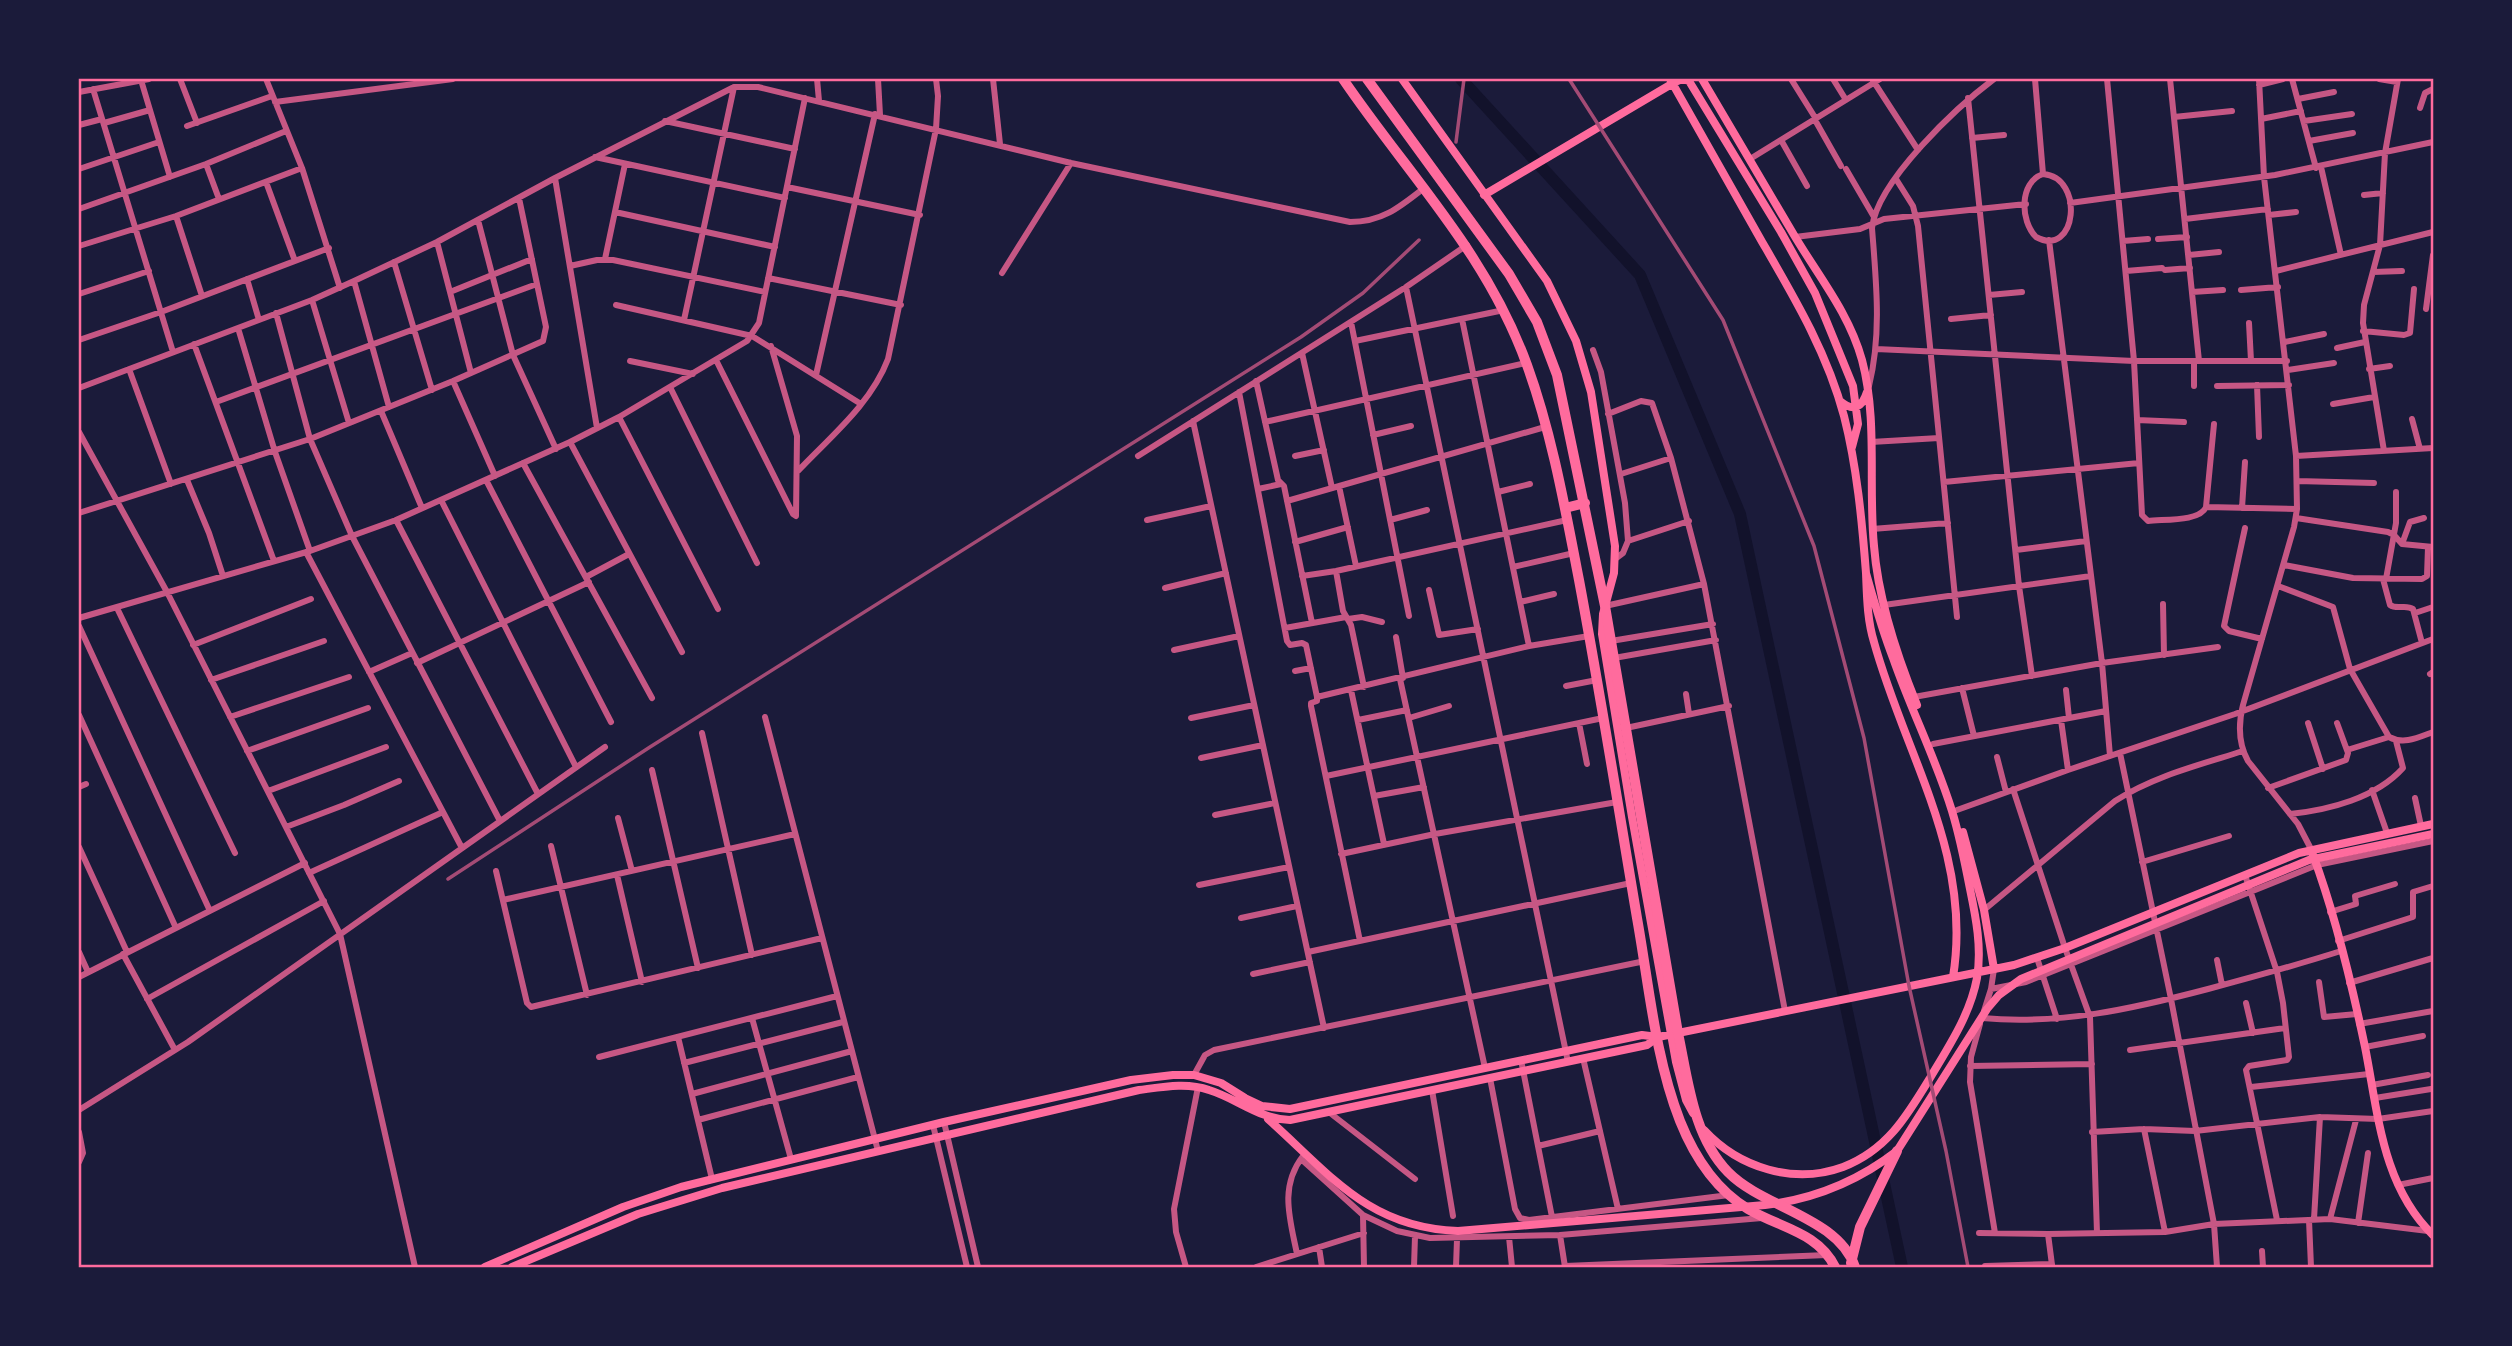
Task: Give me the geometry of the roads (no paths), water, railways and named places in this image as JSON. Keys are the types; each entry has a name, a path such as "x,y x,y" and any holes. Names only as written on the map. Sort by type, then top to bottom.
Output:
{"highway":[{"path":"1344,79 1467,245 1504,310 1526,363 1545,427 1574,553 1658,1037 1674,1103 1690,1143 1713,1179 1728,1195 1764,1218 1817,1243 1829,1255 1835,1267"},
{"path":"1367,79 1509,274 1537,322 1557,375 1586,503 1605,606 1678,1033 1692,1101 1704,1139 1727,1171 1739,1182 1827,1231 1842,1245 1853,1267"},
{"path":"1565,508 1586,503"},
{"path":"1690,1143 1704,1139"},
{"path":"1853,1267 1860,1227 1897,1151"}],"main road":[{"path":"1402,79 1546,281 1576,341 1591,392 1615,559 1602,635 1676,1062 1686,1100 1705,1131 1732,1155 1774,1171 1816,1173 1835,1170 1871,1153 1900,1126 1955,1035 1974,990 1979,954 1974,910 1953,813 1892,658 1866,573"},
{"path":"1670,79 1807,319 1840,401 1852,447 1873,640 1929,792 1950,864 1957,924 1953,977"},
{"path":"1484,195 1675,82 1682,79 1689,81 1815,293 1853,386 1858,424 1852,447"},
{"path":"1702,79 1850,324 1869,387 1872,529 1875,563 1884,605 1914,697 1957,810 1984,910 1994,969"},
{"path":"1840,401 1850,408 1857,407 1864,402 1869,387"},
{"path":"485,1267 623,1207 712,1179 944,1122 1131,1080 1194,1075 1221,1083 1253,1103 1280,1109 1299,1108 1642,1034 1658,1037 1994,969 2065,948 2311,849 2433,824"},
{"path":"1266,1117 1304,1156 1349,1192 1389,1218 1434,1230 1458,1231 1788,1202 1833,1190 1876,1168 1897,1151 1987,1009 1999,995 2021,979 2309,860 2433,834"},
{"path":"2311,849 2350,983 2386,1156 2412,1209 2431,1233"},
{"path":"512,1267 638,1214 722,1188 1139,1090 1184,1085 1198,1087 1266,1117 1290,1120 1647,1045 1658,1037"},
{"path":"1279,1120 1280,1109"}],"street":[{"path":"79,92 149,79"},
{"path":"180,79 197,123"},
{"path":"265,79 302,168 340,288"},
{"path":"187,126 273,99 391,83 453,79"},
{"path":"817,79 818,101"},
{"path":"816,375 855,201 878,115 878,79"},
{"path":"798,471 861,404 884,369 892,349 936,130 939,96 936,79"},
{"path":"993,79 1000,144"},
{"path":"1791,79 1873,220 1878,324 1877,349 1869,387"},
{"path":"1833,79 1846,100"},
{"path":"1795,237 1860,229 1873,220 1896,179 1918,150 1968,98 1994,79"},
{"path":"2035,79 2043,174"},
{"path":"2107,79 2134,361 2142,516 2145,520 2196,517 2204,513 2214,424"},
{"path":"2170,79 2192,292 2197,361 2194,386"},
{"path":"2283,79 2259,82 2264,177 2296,456 2297,509 2239,726 2243,751 2290,814 2311,849"},
{"path":"2292,79 2341,255"},
{"path":"2379,79 2398,81 2385,153 2380,245 2364,305 2363,331 2384,451"},
{"path":"141,80 170,177"},
{"path":"1750,159 1876,80 1918,150"},
{"path":"79,388 340,288 437,242 664,121 734,87 758,87 1071,163 1350,222 1365,222 1388,215 1424,188"},
{"path":"684,320 734,87"},
{"path":"93,89 173,352"},
{"path":"2420,108 2426,93 2433,89"},
{"path":"2298,99 2334,92"},
{"path":"79,618 308,551 396,520 620,417 752,336 759,323 805,98"},
{"path":"1968,98 2015,550 2032,676"},
{"path":"79,125 150,110"},
{"path":"2174,117 2232,111"},
{"path":"2261,119 2301,111"},
{"path":"2304,121 2352,114"},
{"path":"664,121 794,149"},
{"path":"79,209 206,164 286,131"},
{"path":"2309,141 2353,133"},
{"path":"1972,138 2004,135"},
{"path":"1781,140 1807,186"},
{"path":"79,169 159,142"},
{"path":"2070,203 2264,177 2433,142"},
{"path":"595,158 785,198"},
{"path":"1002,273 1071,163"},
{"path":"206,164 219,199"},
{"path":"605,259 625,164"},
{"path":"79,246 176,216 302,168"},
{"path":"2043,174 2059,178 2065,184 2070,203 2071,219 2067,231 2057,239 2040,240 2030,230 2025,194 2029,183 2043,174"},
{"path":"555,178 597,428"},
{"path":"1896,179 1917,215 1957,617"},
{"path":"266,182 295,261"},
{"path":"787,187 920,215"},
{"path":"2364,195 2383,193"},
{"path":"79,513 275,452 432,390 543,341 547,334 519,198"},
{"path":"1873,220 2026,204"},
{"path":"615,212 775,247"},
{"path":"2185,219 2296,212"},
{"path":"176,216 202,296"},
{"path":"478,220 513,355 555,449"},
{"path":"2276,271 2433,232"},
{"path":"2158,239 2187,236"},
{"path":"2123,242 2148,239"},
{"path":"2049,240 2102,663 2110,756"},
{"path":"437,242 471,373"},
{"path":"1138,456 1406,287 1467,245"},
{"path":"79,340 161,312 328,248"},
{"path":"2189,255 2219,252"},
{"path":"2426,309 2433,255"},
{"path":"450,292 531,259"},
{"path":"570,266 605,259 765,292"},
{"path":"394,262 432,390"},
{"path":"2126,271 2190,268"},
{"path":"79,294 149,271"},
{"path":"2373,272 2402,271"},
{"path":"768,278 901,305"},
{"path":"247,279 259,320"},
{"path":"354,281 389,407"},
{"path":"216,402 537,284"},
{"path":"1406,287 1568,1062"},
{"path":"2241,290 2277,287"},
{"path":"2363,331 2404,335 2410,333 2414,289"},
{"path":"2192,292 2223,290"},
{"path":"1989,295 2022,292"},
{"path":"312,300 349,423"},
{"path":"616,305 752,336 861,404"},
{"path":"1355,341 1504,310"},
{"path":"276,313 310,439 352,536 500,821"},
{"path":"1951,319 1991,315"},
{"path":"1462,319 1529,646"},
{"path":"1351,322 1409,616"},
{"path":"2249,323 2251,361"},
{"path":"238,328 308,551 462,848"},
{"path":"2285,342 2324,334"},
{"path":"2337,348 2365,342"},
{"path":"194,344 274,561"},
{"path":"716,360 793,514 798,514 797,444 793,418 771,346"},
{"path":"1877,349 2134,361 2287,361"},
{"path":"1593,350 1601,372 1621,474 1628,541 1623,553 1615,559"},
{"path":"1302,353 1324,450 1348,527 1356,566"},
{"path":"630,361 693,374"},
{"path":"1265,422 1526,363"},
{"path":"2288,370 2334,363"},
{"path":"2370,369 2390,366"},
{"path":"129,369 171,484"},
{"path":"453,381 495,476"},
{"path":"1256,381 1278,481 1287,501 1312,623"},
{"path":"2257,385 2259,437"},
{"path":"2217,386 2289,385"},
{"path":"670,387 757,563"},
{"path":"1239,392 1288,643 1307,645 1317,697 1317,701 1310,704 1360,940"},
{"path":"2333,404 2374,397"},
{"path":"1608,414 1641,401 1652,403 1671,458 1713,624 1785,1012"},
{"path":"381,411 422,508"},
{"path":"620,417 718,609"},
{"path":"2412,419 2420,449"},
{"path":"2137,420 2184,422"},
{"path":"1193,421 1324,1028"},
{"path":"1373,435 1411,426"},
{"path":"1287,501 1545,427"},
{"path":"79,432 167,593 340,934 415,1267"},
{"path":"1871,442 1939,438"},
{"path":"570,442 682,652"},
{"path":"2296,456 2433,448"},
{"path":"1295,456 1324,450"},
{"path":"1621,474 1671,458"},
{"path":"2242,508 2245,462"},
{"path":"523,463 652,698"},
{"path":"1944,482 2139,463"},
{"path":"187,480 223,576"},
{"path":"486,480 611,722"},
{"path":"2298,481 2374,483"},
{"path":"1258,489 1281,484"},
{"path":"1497,492 1530,484"},
{"path":"2396,492 2394,535 2385,579 2390,605 2411,608 2422,643"},
{"path":"441,500 576,767"},
{"path":"1147,520 1211,506"},
{"path":"2206,507 2297,509"},
{"path":"1390,520 1427,510"},
{"path":"2284,565 2335,576 2423,579 2427,576 2431,547 2402,544 2394,535 2296,518"},
{"path":"2402,544 2410,522 2424,518"},
{"path":"396,520 538,794"},
{"path":"1303,576 1567,520"},
{"path":"1628,541 1689,521"},
{"path":"1872,529 1948,523"},
{"path":"1295,542 1348,527"},
{"path":"2245,528 2224,623 2229,631 2262,639"},
{"path":"2015,550 2086,541"},
{"path":"1513,567 1574,553"},
{"path":"417,663 548,601 629,554"},
{"path":"1336,570 1347,618 1352,625 1364,687"},
{"path":"1165,588 1226,573"},
{"path":"1884,605 2091,576"},
{"path":"1605,606 1704,584"},
{"path":"2277,586 2333,607 2350,669 2393,739 2403,768 2372,790 2333,807 2290,814"},
{"path":"1429,590 1439,635 1478,629"},
{"path":"1520,602 1554,594"},
{"path":"193,645 311,599"},
{"path":"2163,604 2164,655"},
{"path":"2415,614 2433,607"},
{"path":"117,608 235,853"},
{"path":"1284,628 1362,617 1382,622"},
{"path":"1611,641 1713,624"},
{"path":"79,626 210,911"},
{"path":"1174,650 1239,636"},
{"path":"1396,636 1408,714 1485,1068"},
{"path":"1317,697 1529,646 1589,636"},
{"path":"1957,810 2242,710 2433,639"},
{"path":"1614,658 1716,640"},
{"path":"211,680 324,641"},
{"path":"1914,697 2102,663 2218,647"},
{"path":"369,671 412,653"},
{"path":"1295,671 1311,668"},
{"path":"230,718 349,677"},
{"path":"1566,686 1597,680"},
{"path":"1962,688 1974,736"},
{"path":"1351,690 1384,844"},
{"path":"2066,690 2068,769"},
{"path":"1686,694 1689,714"},
{"path":"1191,718 1254,705"},
{"path":"1358,720 1449,706"},
{"path":"1626,727 1729,706"},
{"path":"247,751 368,708"},
{"path":"1933,744 2106,711"},
{"path":"79,715 176,928"},
{"path":"765,717 878,1151"},
{"path":"1326,776 1603,718"},
{"path":"1578,723 1587,764"},
{"path":"2308,723 2323,769"},
{"path":"2269,788 2345,761 2347,750 2337,723"},
{"path":"2347,750 2393,739 2404,741 2433,732"},
{"path":"702,733 752,955"},
{"path":"1201,758 1263,745"},
{"path":"268,792 386,747"},
{"path":"79,1110 175,1050 605,747"},
{"path":"1984,910 2128,792 2243,751"},
{"path":"2120,753 2214,1224 2217,1267"},
{"path":"1997,757 2038,865 2090,1017 2097,1233"},
{"path":"652,769 698,968"},
{"path":"286,827 344,806 398,781"},
{"path":"1374,796 1424,787"},
{"path":"2372,790 2387,833"},
{"path":"2415,797 2421,826"},
{"path":"1341,854 1435,834 1617,802"},
{"path":"1215,815 1275,803"},
{"path":"309,873 443,812"},
{"path":"618,818 632,871"},
{"path":"503,900 795,834"},
{"path":"2142,862 2229,835"},
{"path":"1991,989 2014,986 2043,975 2317,865 2433,841"},
{"path":"551,846 587,995"},
{"path":"79,847 125,953 175,1050"},
{"path":"79,977 305,863"},
{"path":"1199,885 1289,867"},
{"path":"496,872 527,1003 534,1008 822,938"},
{"path":"617,875 642,982"},
{"path":"2245,875 2277,972 2288,1059 2247,1066 2277,1220"},
{"path":"1308,952 1631,883"},
{"path":"2330,912 2356,904 2355,896 2395,884"},
{"path":"2338,941 2412,918 2413,892 2433,886"},
{"path":"147,999 324,901"},
{"path":"1241,918 1297,905"},
{"path":"1982,1018 2020,1021 2090,1017 2277,972 2341,951"},
{"path":"79,952 88,972"},
{"path":"2037,958 2057,1019"},
{"path":"2350,983 2433,958"},
{"path":"2217,960 2222,985"},
{"path":"1194,1075 1209,1052 1645,961"},
{"path":"1253,974 1310,962"},
{"path":"1994,969 1970,1066 1970,1082 1995,1233"},
{"path":"2319,982 2324,1017 2358,1019 2433,1011"},
{"path":"599,1057 837,996"},
{"path":"2246,1003 2253,1033"},
{"path":"752,1018 790,1159"},
{"path":"684,1063 843,1022"},
{"path":"2130,1050 2285,1028"},
{"path":"2365,1047 2423,1036"},
{"path":"678,1037 712,1179"},
{"path":"692,1094 852,1051"},
{"path":"1583,1058 1618,1209"},
{"path":"1521,1060 1552,1217"},
{"path":"1970,1066 2091,1064"},
{"path":"2251,1087 2369,1074"},
{"path":"2372,1085 2428,1075"},
{"path":"698,1120 858,1077"},
{"path":"1490,1078 1517,1214 1524,1220 1728,1195"},
{"path":"1186,1267 1176,1232 1174,1209 1198,1087"},
{"path":"2375,1098 2431,1089"},
{"path":"1432,1090 1453,1216"},
{"path":"2092,1132 2144,1129 2195,1131 2320,1117 2378,1119 2433,1111"},
{"path":"1330,1113 1415,1179"},
{"path":"2311,1267 2320,1117"},
{"path":"2330,1219 2356,1120"},
{"path":"944,1122 978,1267"},
{"path":"933,1125 967,1267"},
{"path":"2144,1129 2165,1232"},
{"path":"1538,1146 1600,1131"},
{"path":"79,1132 83,1153 79,1162"},
{"path":"2358,1223 2368,1153"},
{"path":"1297,1254 1287,1192 1295,1167 1304,1156 1363,1215 1415,1236 1457,1239 1560,1235 1764,1218"},
{"path":"2398,1185 2433,1178"},
{"path":"1363,1215 1364,1267"},
{"path":"1979,1233 2165,1232 2214,1224 2330,1219 2431,1233"},
{"path":"1256,1267 1364,1233"},
{"path":"1986,1266 2052,1265 2048,1234"},
{"path":"1560,1235 1565,1267 1829,1255"},
{"path":"1414,1267 1415,1236"},
{"path":"1509,1237 1512,1267"},
{"path":"1456,1267 1457,1239"},
{"path":"1319,1247 1322,1267"},
{"path":"2262,1251 2263,1267"}],"waterway":[{"path":"1461,79 1640,275 1740,514 1902,1267"}],"railway":[{"path":"1456,142 1464,79"},
{"path":"1569,79 1723,320 1814,546 1864,738 1909,986 1946,1151 1968,1267"},
{"path":"448,879 650,747 1301,337 1363,293 1419,240"}]}
